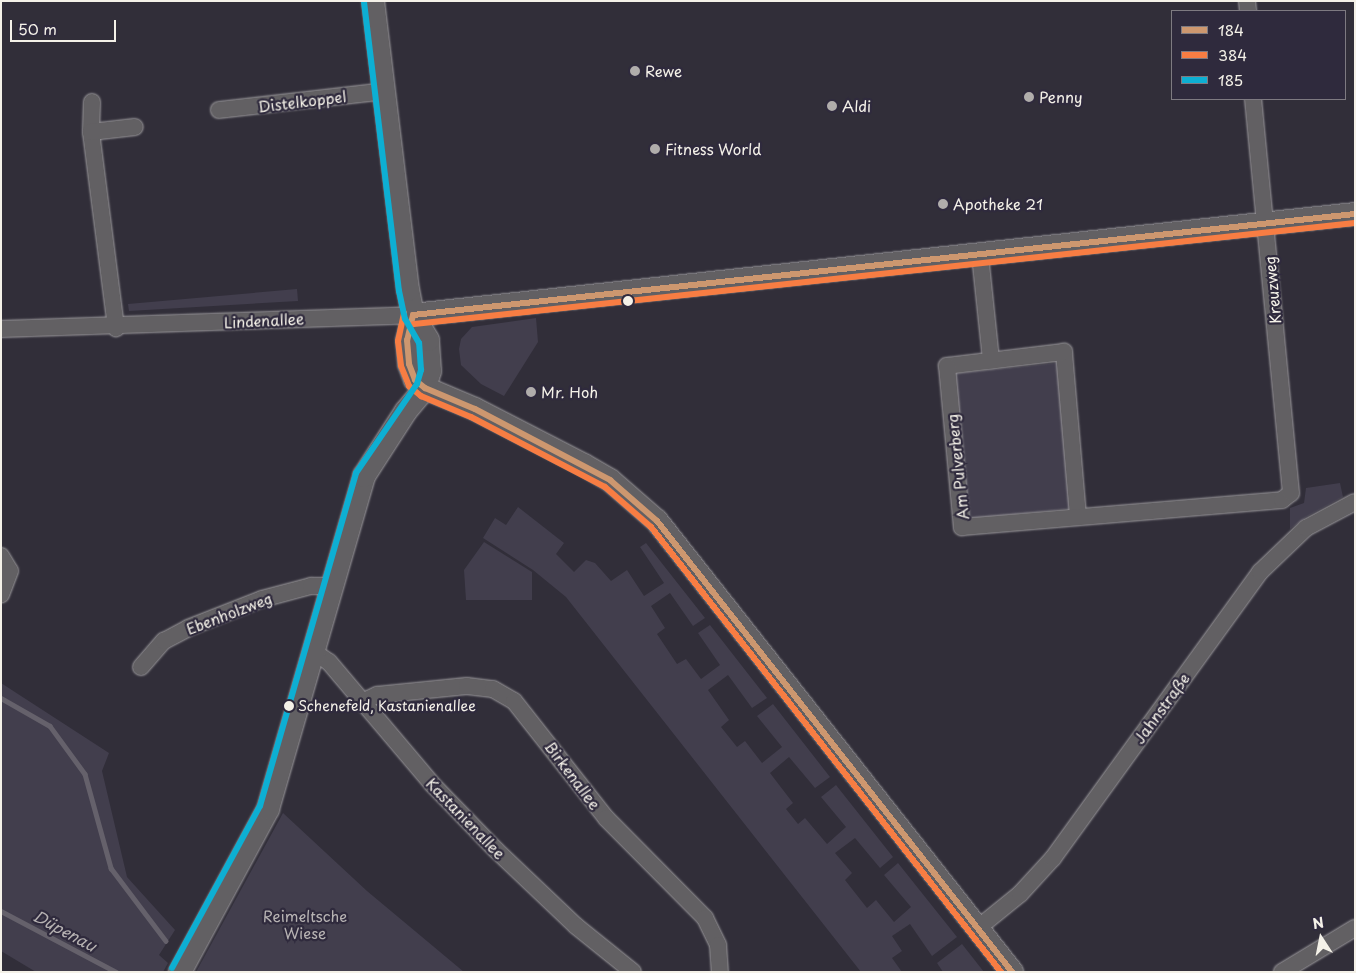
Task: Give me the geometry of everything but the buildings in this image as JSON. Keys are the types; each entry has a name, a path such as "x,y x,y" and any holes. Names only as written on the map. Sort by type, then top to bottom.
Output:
{"street":[{"path":"373,1 413,315 407,340 409,364 406,410"},
{"name":"Distelkoppel","path":"220,110 385,91"},
{"name":"Kreuzweg","path":"1254,100 1264,223 1290,482"},
{"path":"92,102 91,132 116,328"},
{"path":"91,132 135,127"},
{"path":"413,315 1355,214"},
{"path":"980,255 991,360"},
{"path":"180,972 268,809 329,586 364,476 406,410 425,388 430,371 428,340 413,315"},
{"name":"Lindenallee","path":"1,329 116,328 413,315"},
{"name":"Am Pulverberg","path":"1078,516 1064,352 947,366 962,527 1282,500 1290,493 1290,482"},
{"path":"409,364 416,380 425,388 475,409 584,465 610,480 651,515 1012,972"},
{"name":"Jahnstraße","path":"978,928 1020,894 1053,858 1260,572 1306,528 1355,502"},
{"path":"1,556 10,571 1,594"},
{"name":"Ebenholzweg","path":"141,667 164,641 188,628 262,599 311,586 329,586"},
{"name":"Kastanienallee","path":"313,650 329,662 432,784 496,850 576,926 633,972"},
{"name":"Birkenallee","path":"362,702 377,695 467,686 492,689 514,701 606,818 705,918 718,945 720,972"},
{"path":"1282,972 1355,928"}],"green space":[{"path":"297,289 298,301 129,311 128,304"},
{"path":"536,318 538,342 504,396 481,384 461,365 459,349 461,339 472,327"},
{"path":"1057,363 1072,508 969,519 954,374"},
{"path":"1340,483 1343,497 1306,517 1290,529 1290,508 1304,503 1306,488"},
{"path":"518,507 564,543 556,554 574,572 586,560 595,563 611,581 627,570 644,596 664,583 640,547 646,543 705,618 693,626 670,593 651,606 665,628 657,634 677,664 686,659 701,679 720,665 698,633 710,625 767,698 752,708 728,675 708,690 729,720 721,727 737,747 745,741 762,763 782,747 757,716 773,704 830,777 815,788 789,757 770,773 793,803 786,809 798,824 805,818 827,844 846,827 821,797 836,785 893,857 880,868 855,838 835,853 852,873 845,880 867,908 876,900 894,922 911,907 884,875 898,863 957,937 932,956 910,924 892,936 902,951 892,958 902,972 861,972 566,597 533,570 483,538 495,518 506,525"},
{"path":"484,542 532,572 532,600 466,600 464,570"},
{"path":"1,683 109,753 102,771 127,877 175,930 159,955 168,963 163,972 36,972 1,951"},
{"name":"Reimeltsche Wiese","path":"283,813 367,891 464,972 196,972"},
{"path":"962,944 984,972 943,972 937,963"}],"waterway":[{"path":"1,698 50,726 85,774 111,868 166,941"},
{"name":"Düpenau","path":"1,911 116,972"}],"transit line":[{"name":"185","path":"172,968 260,806 356,473 417,384 421,370 419,343 405,319 399,291 364,2"},
{"name":"184","path":"413,315 1355,214"},
{"name":"384","path":"414,324 1355,223"},
{"name":"384","path":"404,313 398,341 401,366 409,386 421,396 471,417 605,487 651,527 1001,972"},
{"name":"184","path":"413,315 407,340 409,364 415,380 425,388 475,409 610,480 657,521 1012,972"}],"place":[{"name":"Rewe","path":"635,71"},
{"name":"Penny","path":"1029,97"},
{"name":"Aldi","path":"832,106"},
{"name":"Fitness World","path":"655,149"},
{"name":"Apotheke 21","path":"943,204"},
{"name":"Mr. Hoh","path":"531,392"},
{"name":"Schenefeld, Kastanienallee","path":"289,706"}]}
